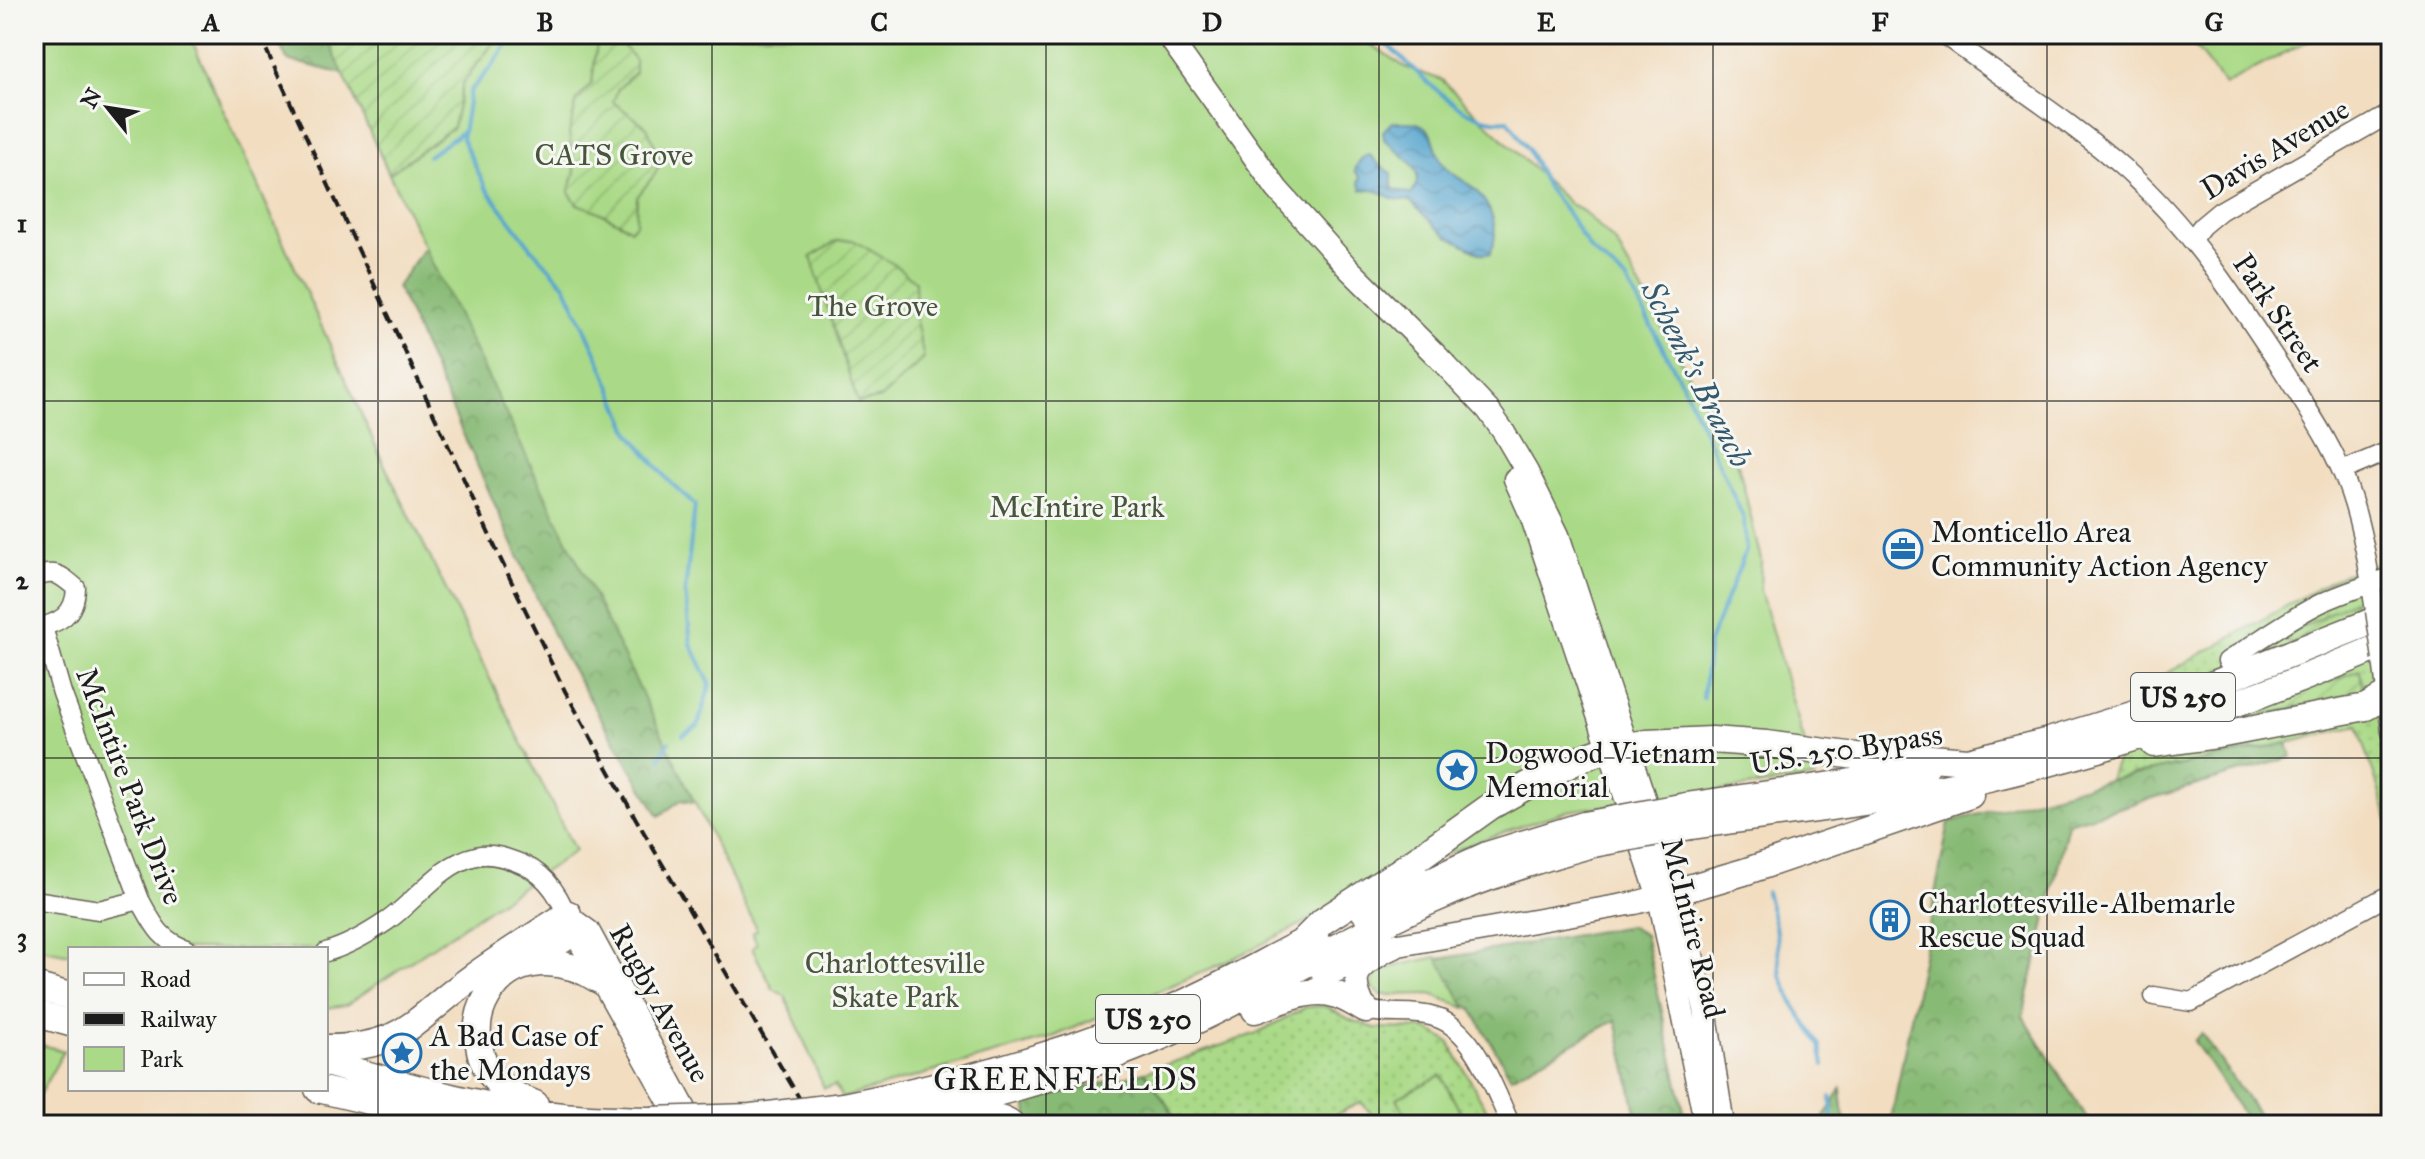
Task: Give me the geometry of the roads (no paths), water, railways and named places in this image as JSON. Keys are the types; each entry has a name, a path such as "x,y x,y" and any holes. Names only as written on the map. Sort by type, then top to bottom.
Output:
{"highway":[{"name":"US 250","path":"1968,761 2049,741 2148,710 2383,612"},
{"name":"US 250","path":"328,1064 485,1105 569,1116 651,1120 783,1115 885,1118 997,1092 1104,1060 1225,1007 1395,896 1487,855 1688,816 1907,794 1984,779 2153,733 2386,650"},
{"path":"2148,710 2227,661"},
{"path":"2079,755 2366,707 2389,694"},
{"path":"1309,951 1323,921 1491,806 1585,757 1619,747 1712,740 1856,756 1968,761"},
{"name":"U.S. 250 Bypass","path":"1688,816 1968,761"},
{"path":"1667,894 1744,872 1956,801 2039,765"},
{"name":"US 250","path":"848,1119 949,1083 1102,1038 1589,834"},
{"path":"569,1116 506,1090 485,1066 477,1033 478,1019 500,979 570,924"},
{"path":"328,1048 366,1045 397,1036 418,1023 480,972 570,924"},
{"path":"1104,1060 1174,1050 1352,961 1393,946"},
{"path":"513,970 528,964 560,963 599,980"},
{"path":"34,986 68,995"},
{"path":"1255,1010 1299,995 1321,992 1335,993 1366,1010"},
{"path":"34,1013 68,1022"},
{"path":"325,1091 471,1125"},
{"path":"350,1098 404,1125"},
{"path":"885,1118 993,1116 1001,1117 1012,1125"}],"main road":[{"path":"1167,34 1277,189 1348,268 1463,383 1503,431 1527,472 1558,535 1619,747 1705,1009 1723,1125"},
{"path":"1366,1010 1356,991 1357,976 1362,967 1393,946 1635,903 1667,894"},
{"name":"McIntire Road","path":"1667,894 1666,922 1706,1125"}],"street":[{"name":"Park Street","path":"1943,34 2105,153 2145,189 2213,266 2310,413 2342,471 2360,524 2371,583 2383,612 2391,732"},
{"name":"Davis Avenue","path":"2192,239 2220,211 2391,113"},
{"path":"2342,471 2391,450"},
{"name":"McIntire Park Drive","path":"34,578 61,575 76,588 76,600 71,611 61,620 38,628 140,900 157,930 172,944 180,947"},
{"path":"2227,661 2319,604 2391,577"},
{"path":"328,951 356,940 387,921 444,871 477,856 502,857 534,870 546,879 570,924"},
{"path":"2154,996 2191,1002 2391,894"},
{"path":"34,900 99,910 140,900"},
{"name":"Rugby Avenue","path":"570,924 680,1125"},
{"name":"Rugby Avenue","path":"570,924 590,930 697,1125"},
{"path":"1366,1010 1432,1016 1455,1026 1474,1049 1511,1125"}],"water":[{"path":"1392,122 1415,123 1427,129 1445,167 1485,201 1495,227 1490,254 1480,253 1449,237 1410,201 1394,199 1373,189 1362,190 1361,178 1355,171 1360,160 1370,155 1392,173 1392,188 1411,195 1416,185 1417,176 1411,162 1384,139 1383,131"}],"waterway":[{"path":"514,34 470,91 462,139 486,188 532,249 565,285 630,433 667,479 695,505 685,592 691,644 710,684 698,726 683,735"},
{"name":"Schenk's Branch","path":"1374,34 1453,103 1489,119 1508,120 1548,189 1590,249 1627,281 1684,387 1744,519 1746,551 1709,642 1703,698"},
{"path":"428,156 462,132"},
{"path":"660,759 669,742"},
{"name":"Schenk's Branch","path":"1766,892 1775,925 1781,976 1794,1005 1820,1045 1824,1065"},
{"name":"Schenk's Branch","path":"1831,1097 1832,1125"}],"railway":[{"path":"259,34 500,558 565,691 815,1125"}],"place":[{"name":"Monticello Area Community Action Agency","path":"1903,549"},
{"name":"Dogwood Vietnam Memorial","path":"1457,770"},
{"name":"Charlottesville-Albemarle Rescue Squad","path":"1890,920"},
{"name":"A Bad Case of the Mondays","path":"402,1053"}],"district":[{"name":"GREENFIELDS","path":"1066,1079"}],"park label":[{"name":"CATS Grove","path":"614,155"},
{"name":"The Grove","path":"873,306"},
{"name":"McIntire Park","path":"1077,507"},
{"name":"Charlottesville Skate Park","path":"895,980"}]}
